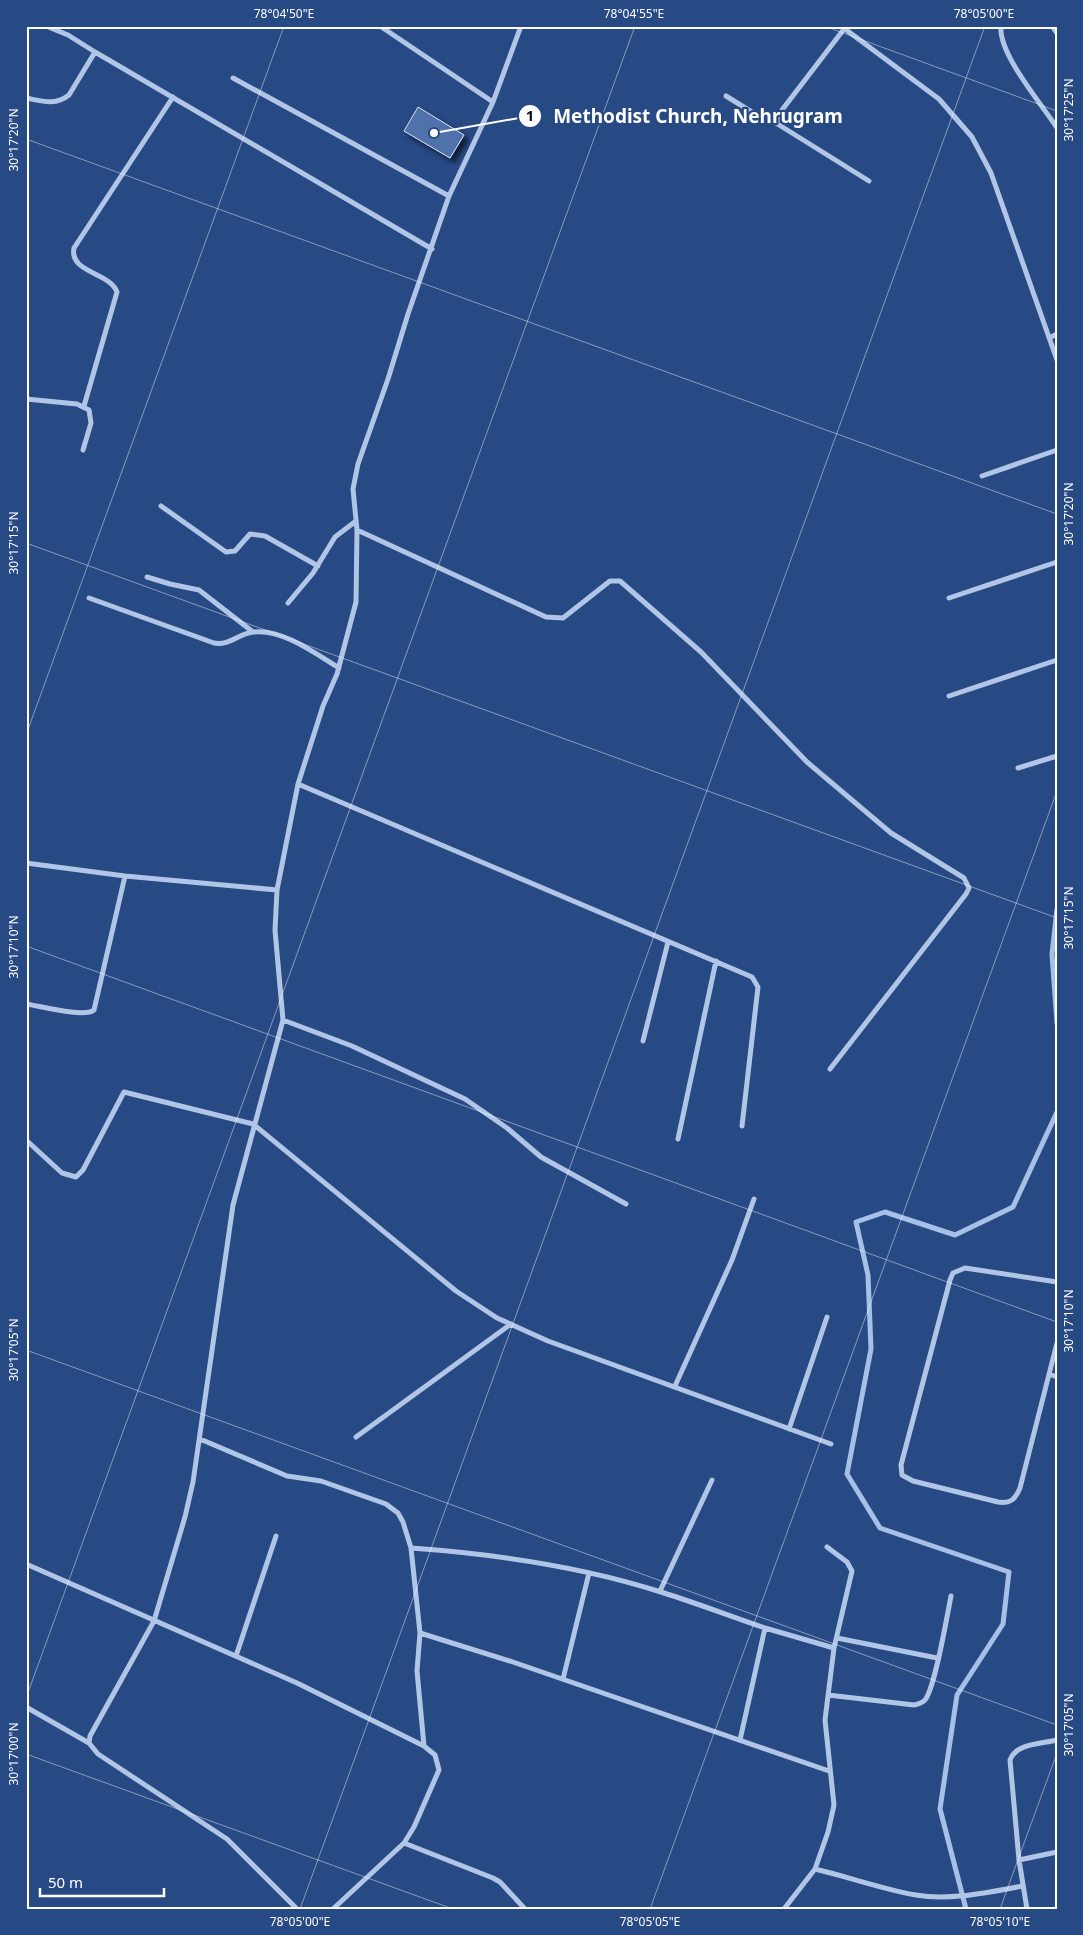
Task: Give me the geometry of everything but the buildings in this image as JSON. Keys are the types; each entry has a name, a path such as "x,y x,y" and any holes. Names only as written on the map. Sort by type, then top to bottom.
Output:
{"street":[{"path":"46,26 68,34 95,52 432,248"},
{"path":"380,26 493,102"},
{"path":"89,1743 90,1736 154,1621 185,1517 200,1439 233,1205 253,1124 283,1020 276,940 277,890 298,784 323,706 339,668 356,602 357,530 353,489 358,464 449,196 493,102 521,26"},
{"path":"1001,26 1003,42 1009,55 1057,128"},
{"path":"1052,26 1057,33"},
{"path":"776,123 782,110 843,27 939,99 972,136 991,173 1057,360"},
{"path":"26,98 53,103 69,95 95,52"},
{"path":"232,78 449,196"},
{"path":"726,96 765,120 776,123 868,181"},
{"path":"84,406 116,292 111,284 79,265 74,256 74,248 173,97"},
{"path":"1049,338 1057,334"},
{"path":"26,399 84,406 89,410 91,423 83,450"},
{"path":"982,476 1057,450"},
{"path":"162,506 226,552 235,551 250,534 256,533 265,536 318,566"},
{"path":"288,603 318,566 335,537 356,521"},
{"path":"357,530 546,617 564,618 610,581 620,581 701,652 807,762 891,833 964,878 969,888 966,894 830,1069"},
{"path":"950,598 1057,562"},
{"path":"148,576 170,584 199,590 253,632 292,640 339,668"},
{"path":"89,598 214,643 228,643 253,632"},
{"path":"949,696 1057,660"},
{"path":"1018,768 1057,756"},
{"path":"298,784 668,942 748,974 758,986 742,1126"},
{"path":"26,864 125,876 277,890"},
{"path":"26,1004 80,1013 94,1010 125,876"},
{"path":"643,1041 668,942"},
{"path":"678,1139 716,961"},
{"path":"283,1020 352,1046 465,1098 507,1128 541,1157 626,1204"},
{"path":"26,1140 62,1173 76,1177 84,1170 124,1092 253,1124 456,1291 511,1324 548,1341 831,1444"},
{"path":"675,1386 729,1267 754,1199"},
{"path":"1057,1282 965,1268 953,1273 901,1465 902,1475 913,1481 998,1502 1006,1503 1012,1501 1020,1488 1057,1343"},
{"path":"789,1429 827,1317"},
{"path":"356,1437 511,1324"},
{"path":"1049,1374 1057,1377"},
{"path":"200,1439 287,1476 321,1481 386,1504 398,1513 403,1522 410,1548 420,1633 417,1671 424,1746"},
{"path":"660,1591 712,1480"},
{"path":"236,1656 276,1536"},
{"path":"784,1909 815,1869 834,1805 825,1720 834,1648 852,1572 846,1562 827,1547"},
{"path":"410,1548 507,1556 589,1573 660,1591 765,1628 834,1648"},
{"path":"26,1564 297,1683 424,1746 435,1755 439,1770 421,1814 404,1843 333,1909"},
{"path":"563,1679 589,1573"},
{"path":"828,1695 914,1705 921,1704 929,1692 951,1596"},
{"path":"740,1740 765,1628"},
{"path":"420,1633 563,1679 829,1771"},
{"path":"837,1638 937,1658"},
{"path":"26,1707 89,1743 98,1754 228,1839 297,1909"},
{"path":"1027,1909 1019,1860 1010,1760 1012,1754 1018,1749 1057,1740"},
{"path":"404,1843 493,1878 500,1882 525,1909"},
{"path":"1019,1860 1057,1852"},
{"path":"815,1869 916,1895 936,1897 1023,1886"}],"waterway":[{"path":"1057,909 1052,954 1057,1023"},
{"path":"966,1909 940,1809 957,1695 1003,1624 1009,1572 880,1528 847,1474 871,1349 868,1275 856,1222 885,1212 955,1235 1013,1207 1057,1112"}],"place":[{"name":"Methodist Church, Nehrugram","path":"434,133"}]}
